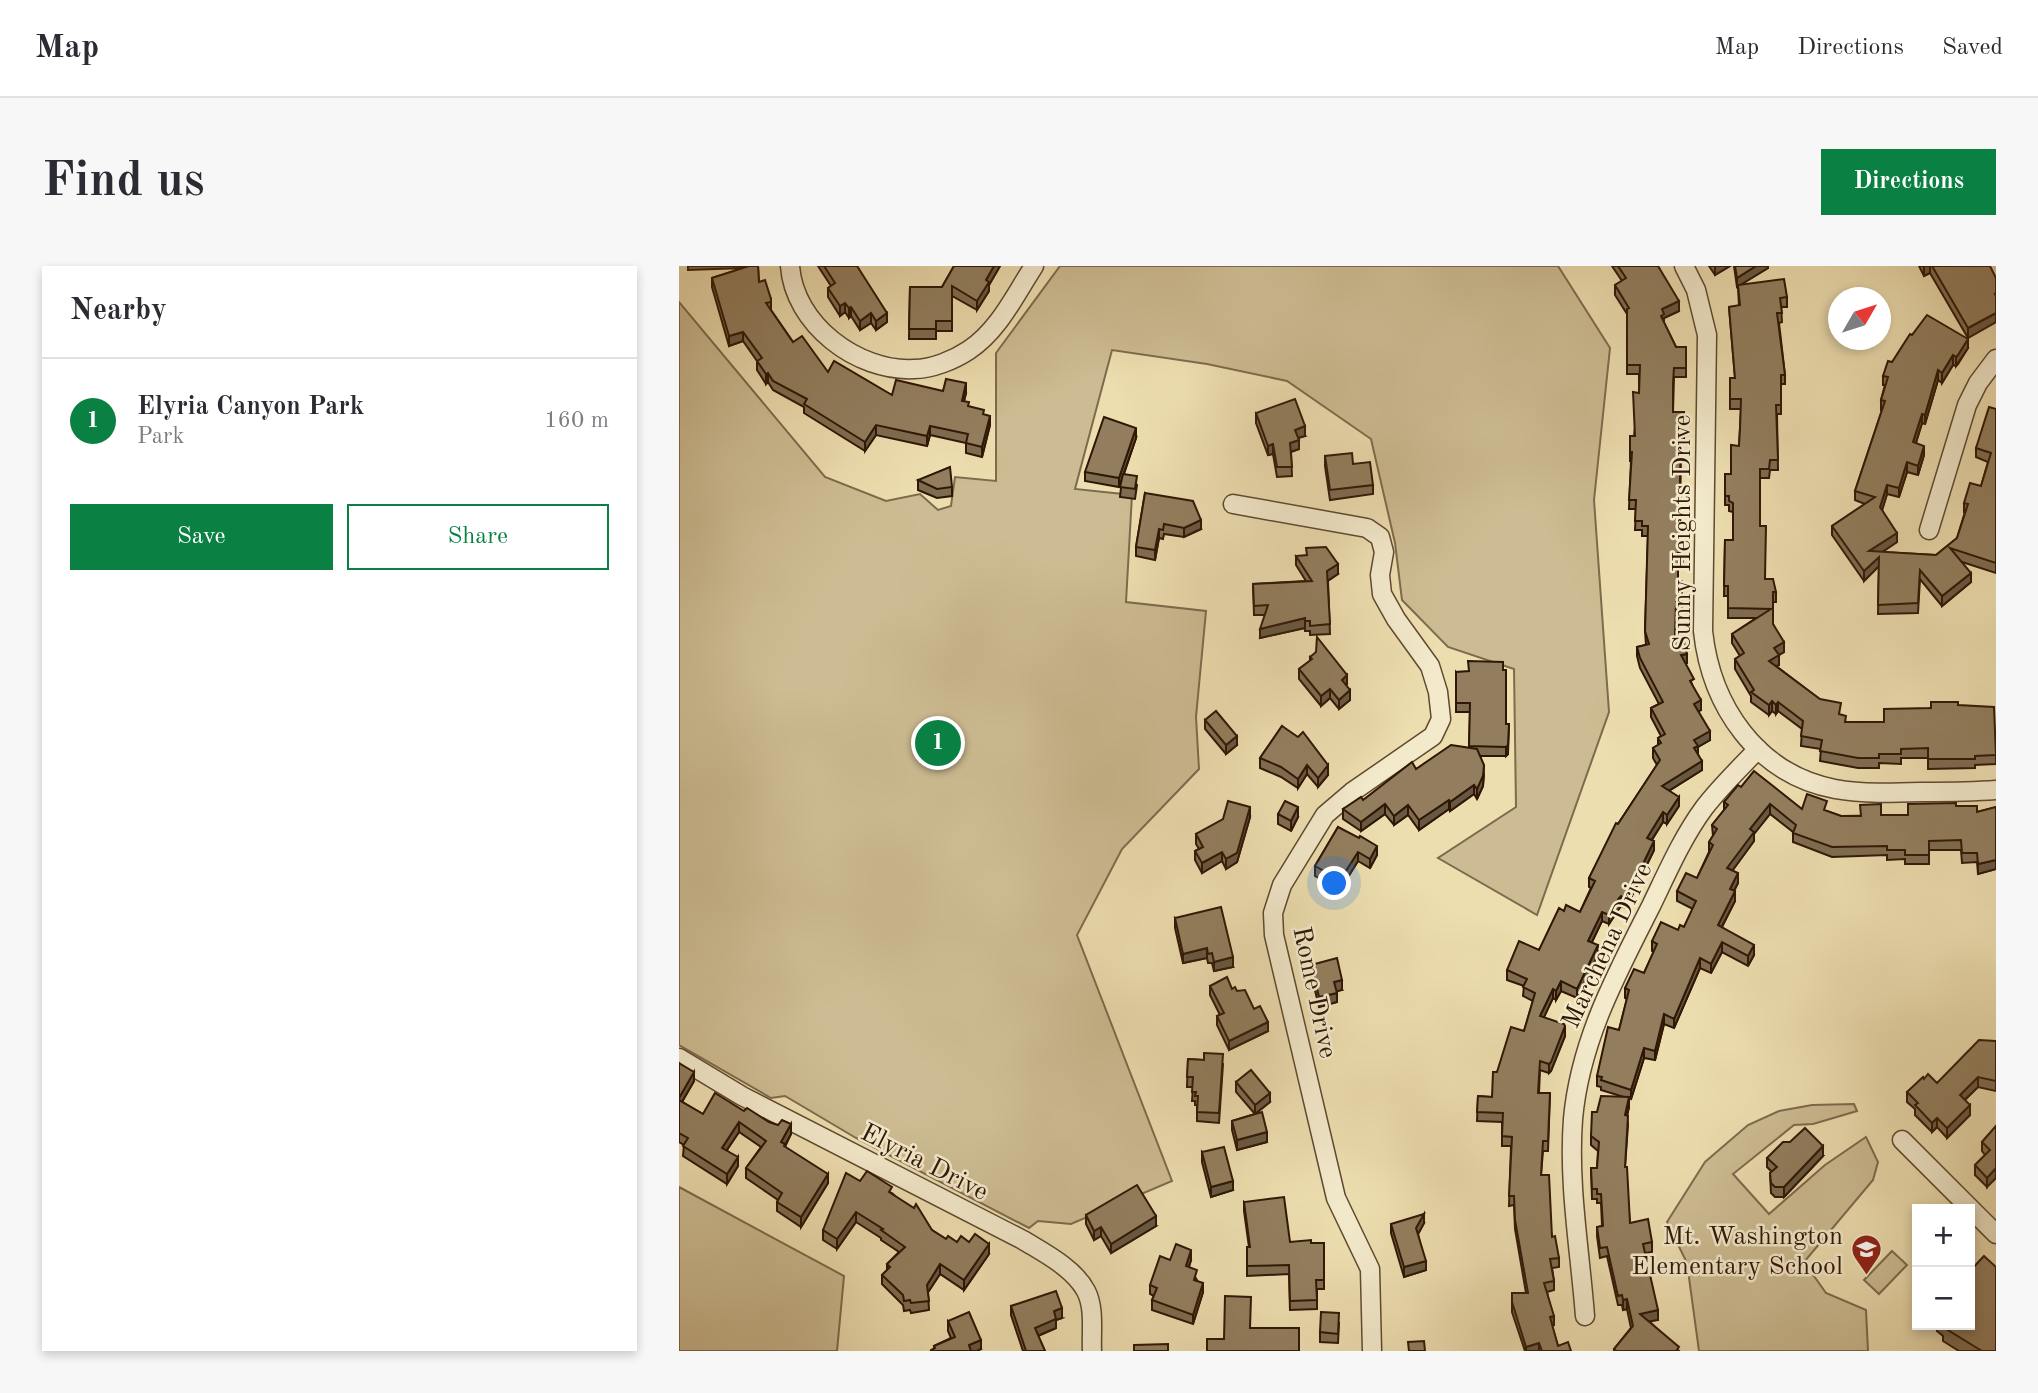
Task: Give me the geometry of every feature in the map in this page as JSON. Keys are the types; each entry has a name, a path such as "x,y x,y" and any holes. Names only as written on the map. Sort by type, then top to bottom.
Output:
{"street":[{"path":"790,266 798,298 813,322 835,343 863,360 888,367 915,369 944,362 969,349 994,327 1034,266"},
{"name":"Sunny Heights Drive","path":"1684,266 1696,290 1707,335 1703,631 1706,657 1723,704 1737,727 1758,749 1780,766 1806,780 1860,793 1996,790"},
{"path":"1929,530 1967,405 1978,383 1996,359"},
{"name":"Rome Drive","path":"1233,504 1367,528 1380,537 1384,552 1380,575 1382,594 1430,666 1438,692 1441,719 1433,736 1352,792 1325,815 1282,885 1273,913 1274,935 1336,1198 1370,1269 1372,1351"},
{"name":"Marchena Drive","path":"1585,1315 1572,1170 1573,1121 1578,1083 1587,1047 1609,990 1686,836 1705,808 1758,749"},
{"name":"Elyria Drive","path":"679,1058 742,1096 1023,1240 1051,1258 1072,1274 1086,1291 1091,1310 1092,1351"},
{"path":"1902,1140 1996,1234"}],"shaded area":[{"path":"1060,266 1558,266 1610,348 1594,500 1609,712 1537,915 1438,858 1516,807 1514,669 1448,647 1402,600 1395,543 1371,439 1287,381 1207,364 1112,350 1075,489 1132,495 1126,602 1206,611 1196,717 1199,769 1122,849 1077,935 1172,1181 1071,1224 1038,1221 1029,1228 856,1138 785,1096 771,1098 679,1045 679,302 825,477 886,501 920,494 938,510 951,506 955,477 996,481 996,353"},
{"path":"1854,1104 1857,1111 1813,1124 1794,1125 1733,1174 1769,1214 1825,1165 1866,1137 1878,1162 1873,1180 1804,1262 1826,1293 1866,1310 1868,1351 1699,1351 1687,1263 1667,1222 1705,1162 1748,1125 1779,1111 1812,1105"},
{"path":"679,1187 844,1276 837,1351 679,1351"},
{"path":"1892,1251 1907,1265 1879,1294 1864,1280"}],"building":[{"path":"749,266 758,266 759,282 765,280 771,299 771,302 766,303 793,342 802,336 828,372 834,361 892,395 896,380 943,391 946,379 966,383 962,401 969,402 968,406 984,410 983,414 990,416 982,447 966,443 968,434 930,426 927,436 876,425 865,442 804,404 807,399 773,381 757,361 762,358 743,332 729,336 712,278"},
{"path":"824,266 857,266 887,313 876,321 871,313 860,321 851,307 845,303 840,306 828,288 835,283"},
{"path":"954,266 994,266 986,280 989,282 977,301 952,286 952,321 936,321 936,329 909,329 910,287 942,287"},
{"path":"1618,266 1658,266 1679,301 1662,309 1664,314 1661,316 1676,347 1686,347 1686,368 1674,368 1673,383 1673,412 1684,412 1684,431 1681,431 1679,531 1684,531 1683,553 1678,553 1678,581 1682,581 1682,603 1676,602 1675,635 1682,634 1687,654 1681,655 1694,679 1690,681 1701,700 1694,704 1710,731 1694,740 1698,746 1694,748 1702,761 1662,786 1679,797 1667,815 1663,812 1647,838 1654,841 1626,899 1621,896 1609,915 1602,912 1588,941 1598,945 1577,989 1561,981 1556,991 1553,989 1540,1016 1565,1026 1551,1062 1549,1064 1540,1061 1538,1093 1550,1093 1548,1141 1543,1141 1541,1175 1549,1175 1552,1237 1555,1236 1559,1258 1550,1259 1554,1281 1544,1283 1554,1316 1550,1317 1558,1346 1568,1342 1571,1351 1542,1351 1539,1343 1526,1347 1512,1302 1512,1293 1528,1293 1515,1220 1514,1196 1509,1196 1512,1137 1502,1136 1503,1113 1477,1112 1478,1096 1492,1097 1493,1072 1497,1072 1511,1027 1524,1031 1535,993 1523,987 1527,979 1507,970 1519,941 1539,950 1559,908 1564,911 1566,905 1580,912 1595,881 1589,878 1616,823 1618,824 1660,760 1653,748 1661,743 1658,738 1665,734 1651,708 1663,702 1637,647 1649,644 1645,631 1648,526 1642,526 1642,521 1635,521 1636,500 1629,500 1632,452 1630,436 1635,436 1633,392 1639,393 1640,365 1627,365 1629,308 1615,285 1626,278"},
{"path":"1735,266 1756,266 1737,278"},
{"path":"1932,266 1990,266 1996,278 1996,313 1968,328"},
{"path":"1784,279 1787,297 1780,298 1782,313 1777,313 1785,375 1781,375 1781,405 1776,405 1778,460 1770,460 1769,469 1760,469 1760,526 1766,526 1765,579 1773,579 1776,592 1773,592 1773,624 1784,642 1774,648 1779,655 1769,661 1820,699 1841,703 1839,714 1846,716 1845,722 1884,722 1884,709 1931,708 1931,702 1958,702 1958,705 1994,707 1996,755 1975,756 1975,759 1928,759 1928,748 1901,749 1901,754 1879,754 1879,758 1858,758 1820,751 1822,740 1801,736 1803,721 1778,702 1776,705 1772,701 1769,705 1751,692 1754,690 1735,659 1744,653 1732,634 1771,609 1728,608 1728,586 1724,586 1725,540 1733,540 1733,503 1729,501 1729,496 1725,496 1725,474 1731,474 1731,445 1739,446 1741,399 1730,399 1730,378 1735,378 1729,307 1740,305 1738,285"},
{"path":"1927,315 1968,339 1958,355 1953,355 1942,373 1938,370 1925,415 1922,414 1913,442 1924,446 1918,466 1907,462 1899,488 1887,485 1880,507 1897,533 1869,551 1936,555 1957,538 1968,504 1964,503 1970,483 1981,486 1991,453 1976,448 1989,407 1996,409 1996,563 1950,548 1971,573 1942,596 1920,570 1918,603 1878,605 1879,557 1864,571 1832,526 1875,497 1855,491 1885,401 1881,400 1888,377 1883,376 1888,361 1892,362 1910,334 1912,335"},
{"path":"1295,399 1305,426 1295,430 1299,440 1290,443 1292,467 1277,467 1273,444 1268,446 1256,413"},
{"path":"1104,417 1136,428 1119,478 1085,472"},
{"path":"1352,453 1353,464 1370,462 1373,485 1330,490 1325,456"},
{"path":"950,467 952,487 937,489 918,480"},
{"path":"1123,474 1137,476 1135,489 1120,487"},
{"path":"1145,493 1193,501 1201,520 1184,528 1164,524 1163,530 1159,529 1155,550 1136,547"},
{"path":"1326,547 1338,564 1327,571 1330,624 1310,626 1310,621 1305,621 1305,618 1260,629 1268,605 1254,606 1253,584 1312,581 1296,556 1307,555 1306,548"},
{"path":"1317,637 1347,675 1342,680 1350,690 1339,700 1330,689 1321,696 1299,669 1312,659 1310,657 1316,652"},
{"path":"1468,661 1503,662 1503,670 1506,670 1506,724 1509,724 1506,747 1469,746 1470,703 1456,703 1456,672 1469,671"},
{"path":"1216,711 1237,736 1226,745 1205,720"},
{"path":"1282,726 1298,737 1303,732 1328,765 1318,778 1307,765 1298,779 1281,767 1260,758"},
{"path":"1451,745 1477,749 1484,765 1483,776 1477,789 1474,785 1419,820 1408,805 1394,816 1385,804 1361,822 1343,809 1361,797 1363,800 1412,762 1416,769"},
{"path":"1754,771 1802,809 1807,794 1827,801 1824,810 1841,816 1861,816 1860,805 1881,804 1881,815 1908,815 1908,804 1956,803 1956,806 1977,806 1977,812 1996,807 1996,860 1978,864 1977,853 1962,853 1961,840 1929,841 1929,855 1905,855 1905,850 1887,850 1887,846 1832,847 1793,833 1796,825 1770,804 1750,829 1754,832 1727,868 1738,873 1730,889 1735,891 1718,925 1754,945 1748,956 1722,942 1711,964 1700,958 1674,1019 1664,1014 1655,1051 1644,1048 1631,1090 1601,1080 1602,1077 1597,1076 1608,1027 1619,1030 1629,990 1625,988 1634,969 1644,973 1657,944 1652,941 1661,922 1678,930 1680,925 1684,927 1696,901 1677,891 1686,873 1697,878 1713,845 1709,842 1717,829 1712,825 1728,805 1724,802"},
{"path":"1228,801 1250,807 1237,853 1226,859 1222,852 1202,863 1195,851 1203,847 1196,834 1223,819"},
{"path":"1285,801 1298,807 1291,821 1278,814"},
{"path":"1338,827 1377,846 1370,859 1358,852 1340,880 1315,866"},
{"path":"1221,907 1233,957 1214,962 1212,953 1208,954 1207,948 1183,954 1175,918"},
{"path":"1337,958 1342,980 1334,982 1337,993 1319,997 1311,965"},
{"path":"1227,977 1232,989 1235,987 1237,991 1245,990 1254,1009 1260,1006 1268,1022 1229,1041 1217,1016 1224,1013 1210,986"},
{"path":"1979,1040 1996,1041 1996,1081 1978,1077 1960,1095 1970,1105 1947,1128 1937,1118 1932,1123 1907,1092 1928,1074 1937,1083"},
{"path":"1204,1053 1223,1054 1219,1113 1197,1112 1198,1096 1195,1096 1196,1092 1192,1092 1193,1077 1187,1077 1188,1059 1204,1060"},
{"path":"679,1063 694,1072 679,1098"},
{"path":"1251,1070 1270,1093 1255,1105 1236,1082"},
{"path":"715,1093 744,1111 747,1108 769,1122 778,1125 782,1120 791,1124 781,1142 828,1174 801,1217 777,1202 782,1193 746,1168 766,1141 739,1122 722,1148 738,1157 727,1174 683,1146 688,1138 679,1133 679,1100 703,1114"},
{"path":"1601,1096 1629,1097 1625,1115 1628,1116 1625,1167 1630,1223 1648,1219 1652,1242 1643,1244 1658,1310 1640,1314 1679,1347 1676,1351 1614,1349 1633,1326 1627,1299 1623,1300 1622,1295 1618,1296 1607,1247 1600,1248 1597,1227 1603,1226 1601,1194 1597,1194 1597,1189 1592,1189 1591,1168 1597,1168 1599,1142 1591,1136 1592,1112 1597,1112"},
{"path":"1262,1112 1267,1132 1237,1140 1232,1121"},
{"path":"1996,1126 1996,1168 1987,1178 1975,1165 1990,1150 1982,1142"},
{"path":"1805,1128 1823,1146 1784,1187 1775,1187 1771,1183 1770,1173 1777,1167 1767,1158 1783,1142 1790,1142"},
{"path":"1224,1147 1233,1181 1211,1187 1202,1152"},
{"path":"867,1171 892,1187 889,1192 914,1208 916,1204 932,1230 946,1239 948,1236 957,1242 961,1236 969,1242 975,1234 989,1244 964,1280 940,1264 927,1285 929,1301 904,1301 903,1295 882,1275 890,1267 887,1264 905,1247 856,1212 837,1239 823,1230 846,1173 860,1181"},
{"path":"1137,1185 1156,1216 1111,1244 1101,1227 1094,1231 1086,1215"},
{"path":"1284,1197 1290,1242 1311,1240 1311,1243 1324,1243 1324,1280 1316,1280 1317,1300 1290,1301 1289,1265 1247,1266 1247,1247 1250,1247 1244,1202"},
{"path":"1424,1214 1416,1228 1426,1261 1404,1267 1391,1224"},
{"path":"1176,1244 1191,1250 1186,1266 1197,1270 1194,1280 1203,1283 1193,1315 1152,1300 1157,1288 1150,1285 1160,1256 1170,1260"},
{"path":"1984,1256 1996,1267 1996,1351 1982,1351 1948,1330 1975,1330 1975,1266"},
{"path":"1056,1291 1062,1308 1054,1311 1056,1319 1035,1328 1045,1351 1026,1351 1011,1306"},
{"path":"1225,1296 1251,1297 1250,1328 1299,1328 1299,1351 1207,1351 1207,1339 1224,1339"},
{"path":"969,1312 981,1340 969,1345 971,1351 931,1351 934,1346 955,1337 948,1321"},
{"path":"1321,1312 1339,1313 1338,1334 1320,1332"},
{"path":"1424,1341 1425,1351 1409,1351 1408,1342"},
{"path":"1168,1344 1168,1351 1134,1351 1134,1345"}],"place":[{"name":"Elyria Canyon Park","path":"938,743"},
{"name":"Mt. Washington Elementary School","path":"1866,1277"}]}
